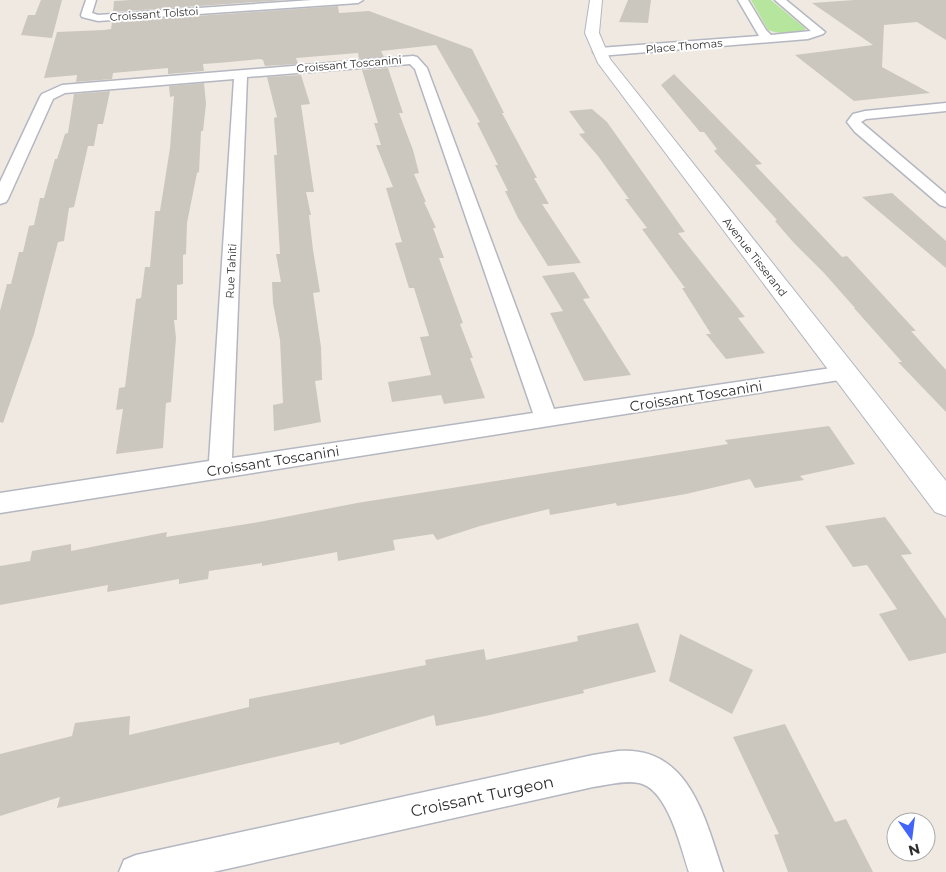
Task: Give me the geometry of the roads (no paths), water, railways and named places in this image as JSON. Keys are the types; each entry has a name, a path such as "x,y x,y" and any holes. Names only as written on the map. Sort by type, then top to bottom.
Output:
{"street":[{"name":"Croissant Tolstoi","path":"91,0 86,15 98,18 358,0"},
{"name":"Avenue Tisserand","path":"596,0 592,33 599,52 613,73 946,503"},
{"path":"743,0 761,32 768,39"},
{"name":"Place Thomas","path":"599,52 808,36 819,32 780,0"},
{"name":"Croissant Toscanini","path":"0,200 45,101 52,92 79,86 414,60 419,65 546,418"},
{"name":"Rue Tahiti","path":"220,469 241,73"},
{"path":"946,107 865,115 858,117 854,122 946,202"},
{"name":"Croissant Toscanini","path":"0,503 845,373"},
{"name":"Croissant Turgeon","path":"136,872 198,865 593,771 623,767 642,768 661,776 673,790 686,816 706,872"}]}
